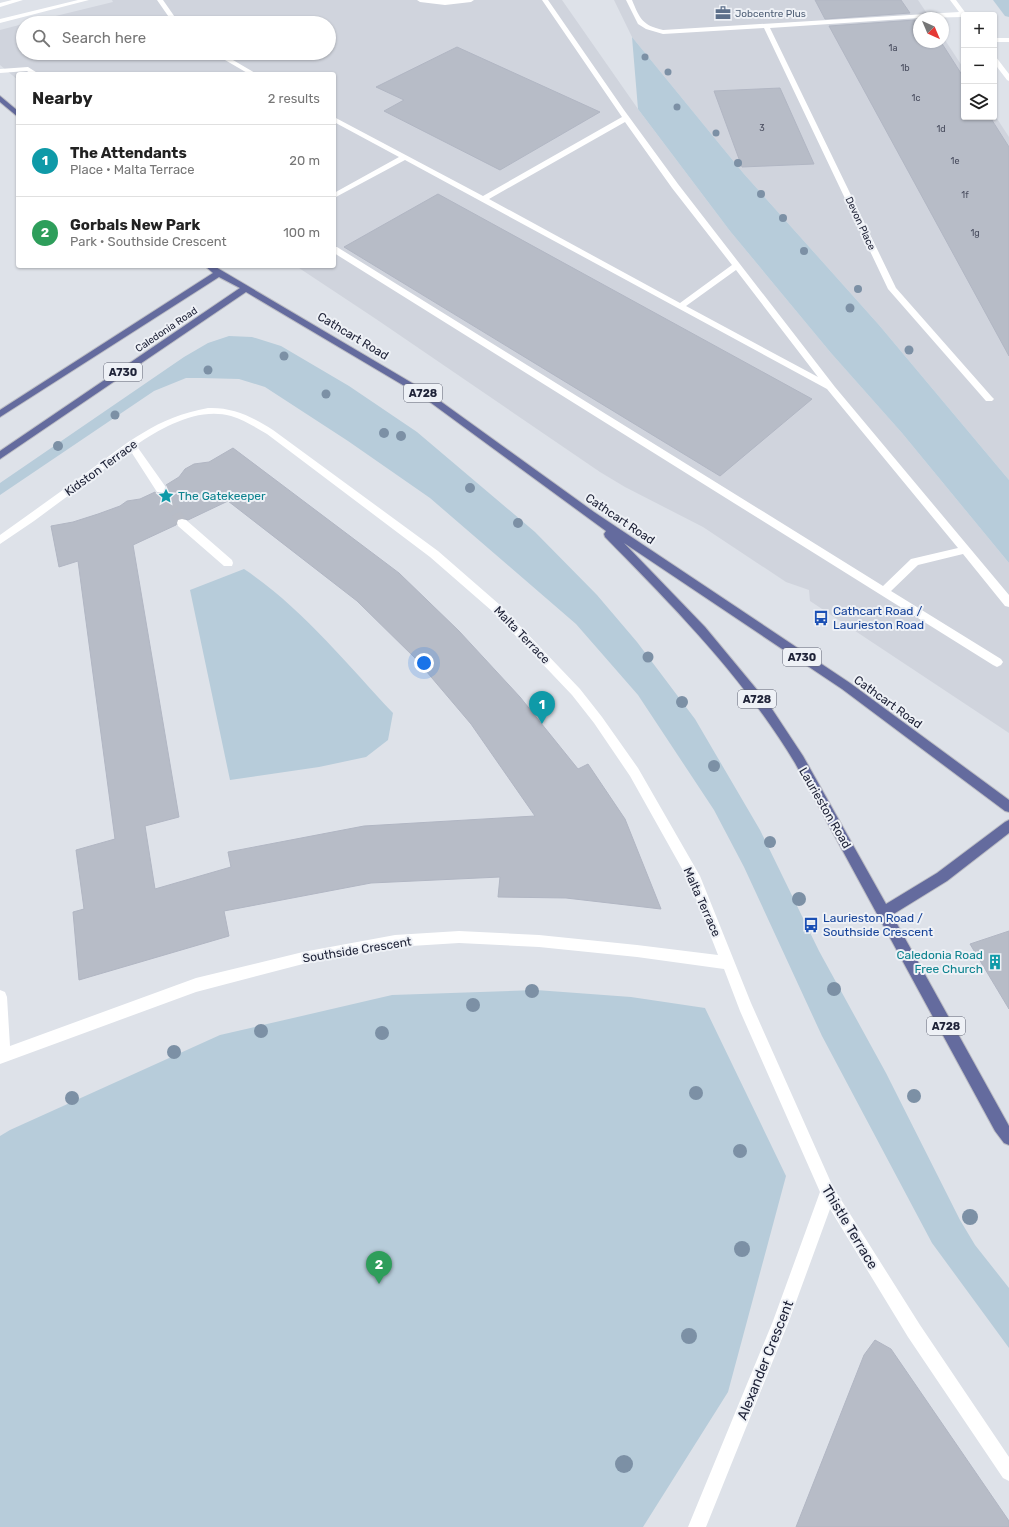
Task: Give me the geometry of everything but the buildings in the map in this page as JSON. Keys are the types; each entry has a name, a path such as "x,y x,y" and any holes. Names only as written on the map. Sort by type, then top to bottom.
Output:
{"main road":[{"path":"0,98 16,113"},
{"name":"Cathcart Road","path":"212,268 284,309 426,395 590,515 846,686 1009,807"},
{"name":"Caledonia Road","path":"0,414 219,273"},
{"name":"Caledonia Road","path":"0,456 246,288"},
{"name":"Laurieston Road","path":"590,515 679,606 720,651 783,734 885,912 1000,1126 1009,1138"},
{"path":"885,912 942,877 1009,826"}],"street":[{"path":"0,4 20,0"},
{"path":"20,16 86,0"},
{"path":"160,0 171,16"},
{"path":"420,0 445,3 471,0"},
{"path":"545,0 626,118 675,186 832,389 1009,603"},
{"path":"629,0 639,23 652,30 663,32 961,14"},
{"path":"954,0 963,12"},
{"path":"0,21 16,17"},
{"name":"Devon Place","path":"766,25 892,288 989,399"},
{"path":"997,40 1009,40"},
{"path":"229,60 250,72"},
{"path":"997,62 1009,79"},
{"path":"0,71 28,68 33,72"},
{"path":"482,200 626,118"},
{"path":"336,120 832,389"},
{"path":"336,195 404,158"},
{"path":"336,250 997,662"},
{"path":"681,306 737,266"},
{"name":"Kidston Terrace","path":"0,540 131,446 170,420 189,414 209,411"},
{"name":"Malta Terrace","path":"209,411 225,412 245,417 276,437 434,554 496,608 543,656 576,692 598,720 634,772 662,819 695,880 728,963"},
{"path":"131,446 161,489"},
{"path":"182,523 228,563"},
{"path":"884,591 915,562 965,550"},
{"name":"Southside Crescent","path":"1,1056 196,985 303,958 395,941 459,937 539,941 637,951 728,963"},
{"name":"Thistle Terrace","path":"728,963 828,1192 914,1331 1009,1472"},
{"path":"0,997 1,1056"},
{"name":"Alexander Crescent","path":"697,1527 781,1321 828,1192"}],"shaded area":[{"path":"112,0 562,0 638,109 730,231 831,353 902,433 1009,563 1009,733 810,601 809,590 786,582 703,527 625,487 600,472 299,268 336,268 336,72 16,72 16,78 0,65 0,30 16,26 16,60 336,60 336,16 56,16 113,2"},
{"path":"614,0 918,0 926,12 913,12 913,48 949,48 949,46 961,64 961,120 997,120 997,119 1009,137 1009,480 879,325 744,174 632,37"},
{"path":"993,0 1009,0 1009,17 1005,16"},
{"path":"632,37 744,174 879,325 1009,480 1009,563 902,433 831,353 730,231 638,109"},
{"path":"229,336 252,337 281,346 349,386 417,432 535,532 597,595 637,642 695,719 760,830 819,951 886,1073 960,1220 975,1245 1009,1288 1009,1348 932,1243 822,1036 744,867 714,810 638,695 576,624 430,498 348,441 265,387 239,379 201,378 186,378 154,391 0,495 0,483 184,357 208,343"},
{"path":"244,569 285,600 304,618 393,713 388,740 366,757 319,767 230,780 190,590"},
{"path":"536,990 631,997 705,1008 786,1176 728,1392 643,1527 0,1527 0,1136 10,1130 220,1035 392,995"}],"tunnel":[{"path":"161,489 182,523"}],"place":[{"name":"Jobcentre Plus","path":"723,13"},
{"name":"The Gatekeeper","path":"166,496"},
{"name":"Cathcart Road / Laurieston Road","path":"821,618"},
{"name":"The Attendants","path":"542,724"},
{"name":"Laurieston Road / Southside Crescent","path":"811,925"},
{"name":"Caledonia Road Free Church","path":"995,962"},
{"name":"Gorbals New Park","path":"379,1284"}]}
